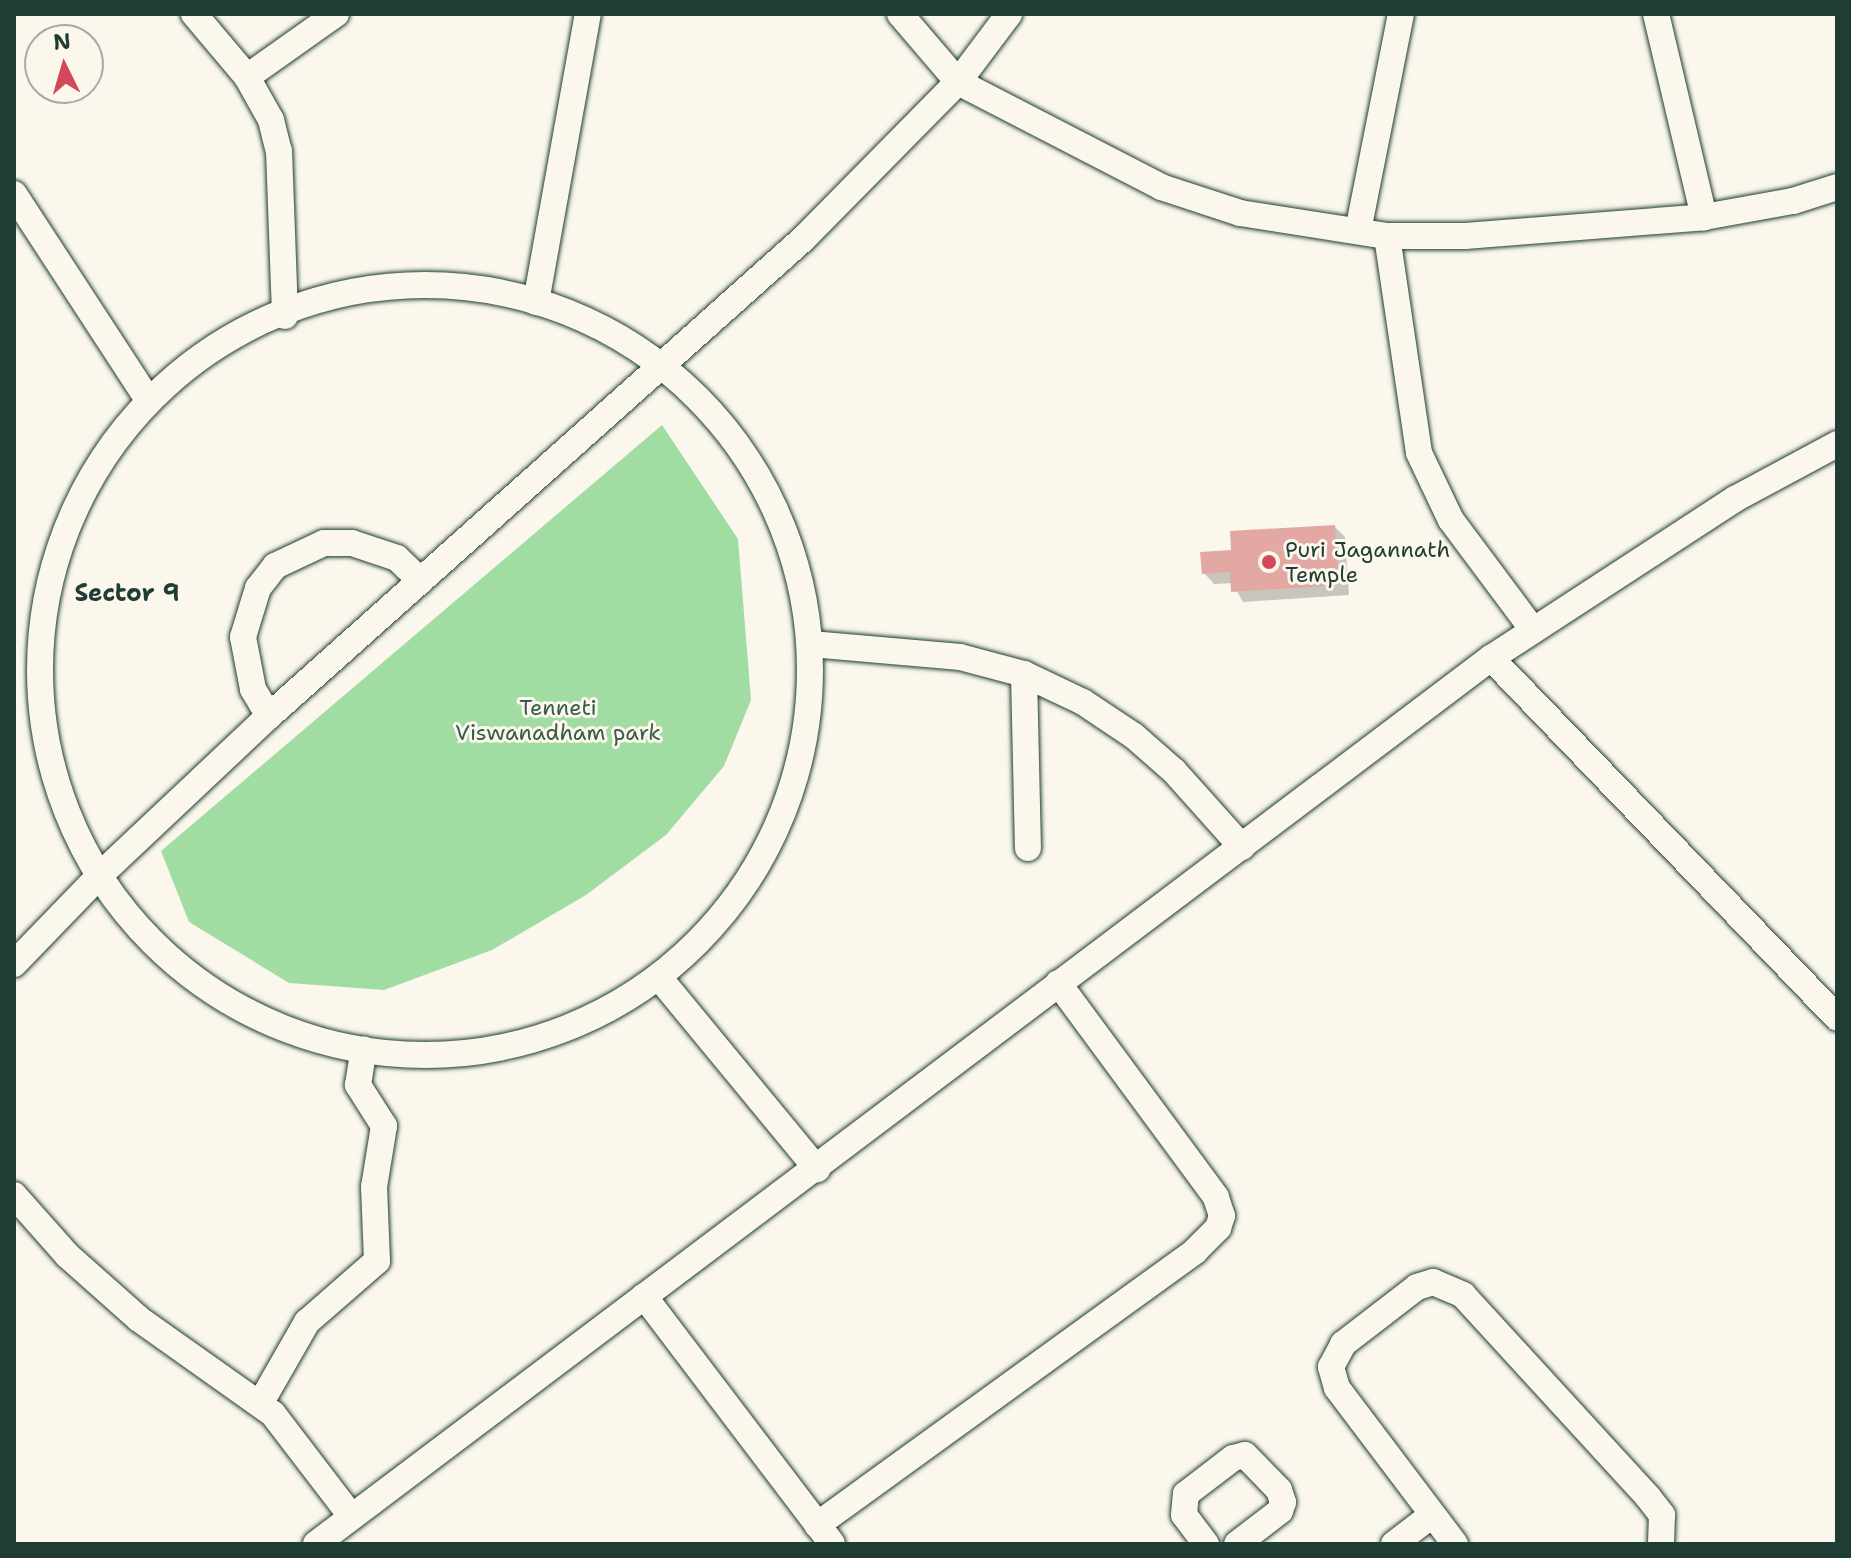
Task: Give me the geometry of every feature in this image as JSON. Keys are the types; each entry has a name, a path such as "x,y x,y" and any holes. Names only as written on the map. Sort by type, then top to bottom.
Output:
{"street":[{"path":"194,14 247,77 271,120 279,151 285,316"},
{"path":"247,77 336,14"},
{"path":"536,302 588,14"},
{"path":"900,14 958,82 1161,187 1240,213 1387,236 1566,231 1704,217 1793,201 1837,187"},
{"path":"14,964 99,876 269,716 664,369 826,217 958,82 1009,14"},
{"path":"1358,231 1401,14"},
{"path":"1656,14 1704,217"},
{"path":"14,194 147,398"},
{"path":"1387,236 1409,415 1423,464 1451,520 1533,630"},
{"path":"422,291 536,302 603,329 664,369 737,436 779,497 807,580 811,644 801,750 778,830 729,914 662,981 602,1018 531,1039 415,1054 364,1049 287,1026 224,998 145,935 99,876 60,796 27,700 51,545 75,493 147,398 235,336 326,300 422,291"},
{"path":"316,1544 1491,658 1735,499 1837,444"},
{"path":"269,716 253,689 243,637 258,588 275,566 324,543 352,543 397,558 421,581"},
{"path":"811,644 960,657 1024,674 1083,702 1134,736 1174,771 1242,847"},
{"path":"1491,658 1837,1017"},
{"path":"1024,674 1028,848"},
{"path":"662,981 817,1169"},
{"path":"644,1296 824,1535 1195,1251 1218,1228 1222,1216 1216,1197 1058,983"},
{"path":"260,1404 307,1322 377,1261 374,1187 384,1126 358,1085 364,1049"},
{"path":"14,1195 67,1255 139,1319 260,1404 288,1431 351,1516"},
{"path":"1455,1544 1337,1388 1331,1367 1343,1344 1417,1287 1433,1282 1463,1295 1648,1497 1662,1515 1666,1528 1661,1544"},
{"path":"1206,1544 1184,1515 1183,1501 1239,1455 1254,1462 1282,1496 1280,1511 1252,1540"},
{"path":"1394,1544 1432,1515"}],"green space":[{"name":"Tenneti Viswanadham park","path":"662,425 738,539 751,700 724,766 666,835 586,895 492,950 384,990 289,983 189,922 161,851"}],"building":[{"name":"Puri Jagannath Temple","path":"1335,525 1339,585 1231,592 1230,572 1202,574 1200,552 1231,550 1230,531"}],"place":[{"name":"Puri Jagannath Temple","path":"1269,562"}],"district":[{"name":"Sector 9","path":"127,594"}]}
